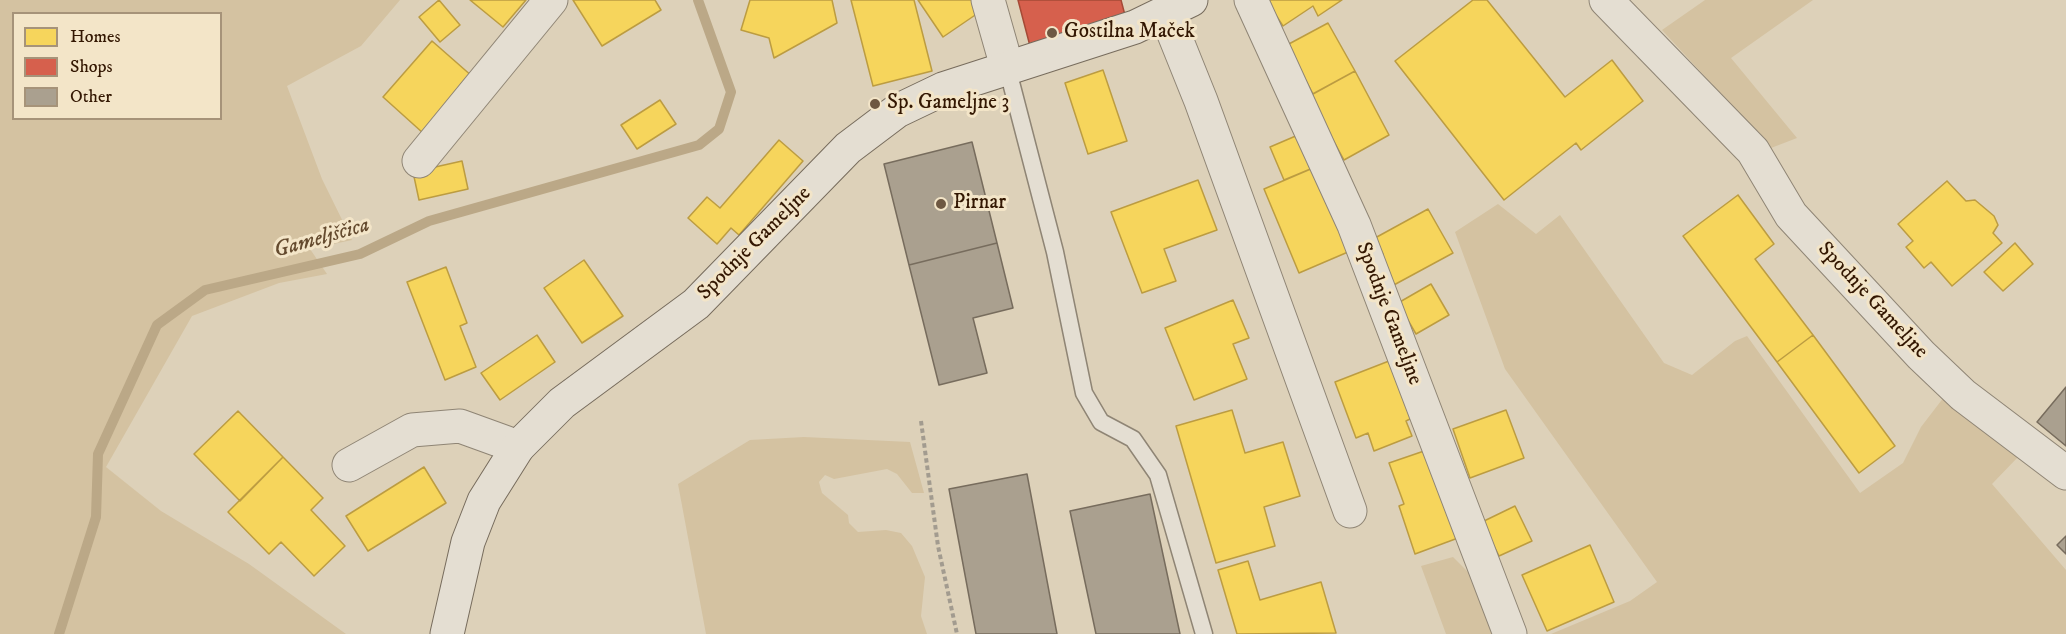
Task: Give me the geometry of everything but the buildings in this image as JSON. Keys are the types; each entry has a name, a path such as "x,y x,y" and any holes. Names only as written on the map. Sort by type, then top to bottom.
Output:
{"street":[{"path":"419,161 551,0"},
{"path":"988,0 1007,68"},
{"name":"Spodnje Gameljne","path":"1251,0 1354,225 1510,634"},
{"name":"Spodnje Gameljne","path":"1606,0 1753,151 1791,215 1921,355 1963,395 2066,472"},
{"name":"Spodnje Gameljne","path":"447,634 468,542 484,501 518,447 562,404 696,304 848,148 897,111 943,89 1086,45 1179,7 1201,101 1350,511"},
{"path":"349,465 412,430 460,426 518,447"}],"lane":[{"path":"1007,68 1055,252 1084,393 1101,422 1133,439 1158,475 1204,634"}],"path":[{"path":"921,422 938,546 957,634"}],"shaded area":[{"path":"0,0 400,0 361,46 287,86 322,179 352,240 310,249 327,274 279,283 192,316 106,467 161,511 249,564 346,634 0,634"},
{"path":"1705,0 1813,0 1731,58 1797,138 1771,148 1662,30"},
{"path":"1498,204 1536,234 1560,215 1664,363 1692,375 1735,341 1747,336 1860,493 1903,463 1921,427 1944,397 2018,457 1992,484 2066,570 2066,634 1551,634 1630,601 1657,582 1505,369 1455,232"},
{"path":"804,437 910,442 924,493 912,493 897,474 887,469 834,479 825,475 819,482 822,493 848,515 849,523 858,532 886,530 901,533 912,546 925,577 921,616 927,634 706,634 678,484 750,440"},
{"path":"1453,557 1478,582 1502,634 1446,634 1421,566"}],"waterway":[{"name":"Gameljščica","path":"59,634 96,517 98,454 157,325 205,290 360,254 429,221 699,145 719,129 731,92 698,0"}],"place":[{"name":"Gostilna Maček","path":"1052,33"},
{"name":"Sp. Gameljne 3","path":"875,104"},
{"name":"Pirnar","path":"941,204"}]}
